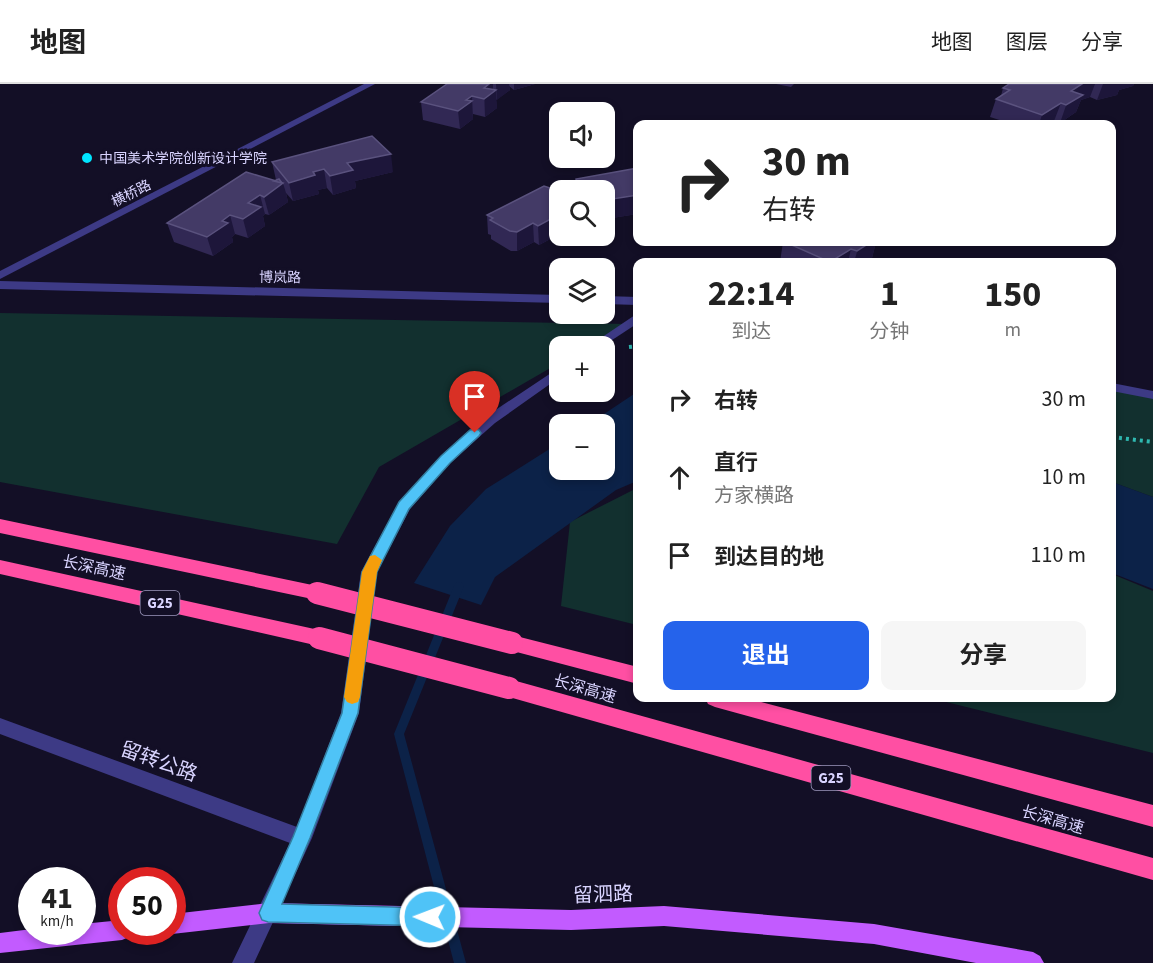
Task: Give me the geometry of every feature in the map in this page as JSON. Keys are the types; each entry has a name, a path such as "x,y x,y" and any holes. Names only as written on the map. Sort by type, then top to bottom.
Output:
{"highway":[{"name":"长深高速","path":"0,526 317,593 633,675"},
{"name":"长深高速","path":"0,567 319,638 509,688 1153,869"},
{"name":"长深高速","path":"731,702 1153,816"}],"main road":[{"name":"留泗路","path":"186,922 268,913 571,920 664,916 874,934 1033,963"},
{"path":"0,943 108,931"}],"street":[{"name":"横桥路","path":"0,276 371,84"},
{"name":"博岚路","path":"0,285 549,299"},
{"path":"615,300 633,301"},
{"path":"610,336 633,320"},
{"path":"243,963 302,838 350,713 369,572 404,506 445,460 490,420 549,379"},
{"path":"1116,388 1153,395"},
{"name":"留转公路","path":"0,726 302,838"}],"path":[{"path":"1116,437 1153,442"}],"green space":[{"path":"0,313 628,324 606,336 549,336 549,369 379,467 337,544 0,482"},
{"path":"1116,388 1153,395 1153,497 1116,483"},
{"path":"633,490 633,624 561,606 570,522"},
{"path":"1116,576 1153,591 1153,753 946,702 1116,702"}],"water":[{"path":"633,395 633,483 616,490 495,577 481,605 414,583 450,526 486,489 549,449 549,480 615,480 615,414 604,414"},
{"path":"1116,483 1153,497 1153,589 1116,575"}],"building":[{"path":"447,84 489,84 484,88 496,90 484,99 472,96 466,100 472,101 458,111 421,102"},
{"path":"1009,84 1082,84 1071,91 1083,95 1066,105 1061,103 1042,115 996,99 1010,90 1003,88"},
{"path":"372,136 391,154 347,163 353,170 330,176 324,169 313,172 315,175 289,183 272,162"},
{"path":"633,169 633,196 615,199 615,180 576,180"},
{"path":"246,172 283,183 264,197 260,195 248,203 261,207 243,219 230,215 222,221 228,223 207,237 167,223"},
{"path":"544,186 549,188 549,220 538,226 533,223 517,232 510,231 490,220 493,218 487,215"},
{"path":"794,246 865,246 857,251 851,249 836,258 821,258"}],"waterway":[{"path":"459,586 399,734 460,963"}],"slow traffic":[{"path":"352,697 369,572 375,560"}],"place":[{"name":"中国美术学院创新设计学院","path":"87,158"}],"route":[{"path":"430,917 268,913 302,838 350,713 369,572 404,506 445,460 475,433"}]}
